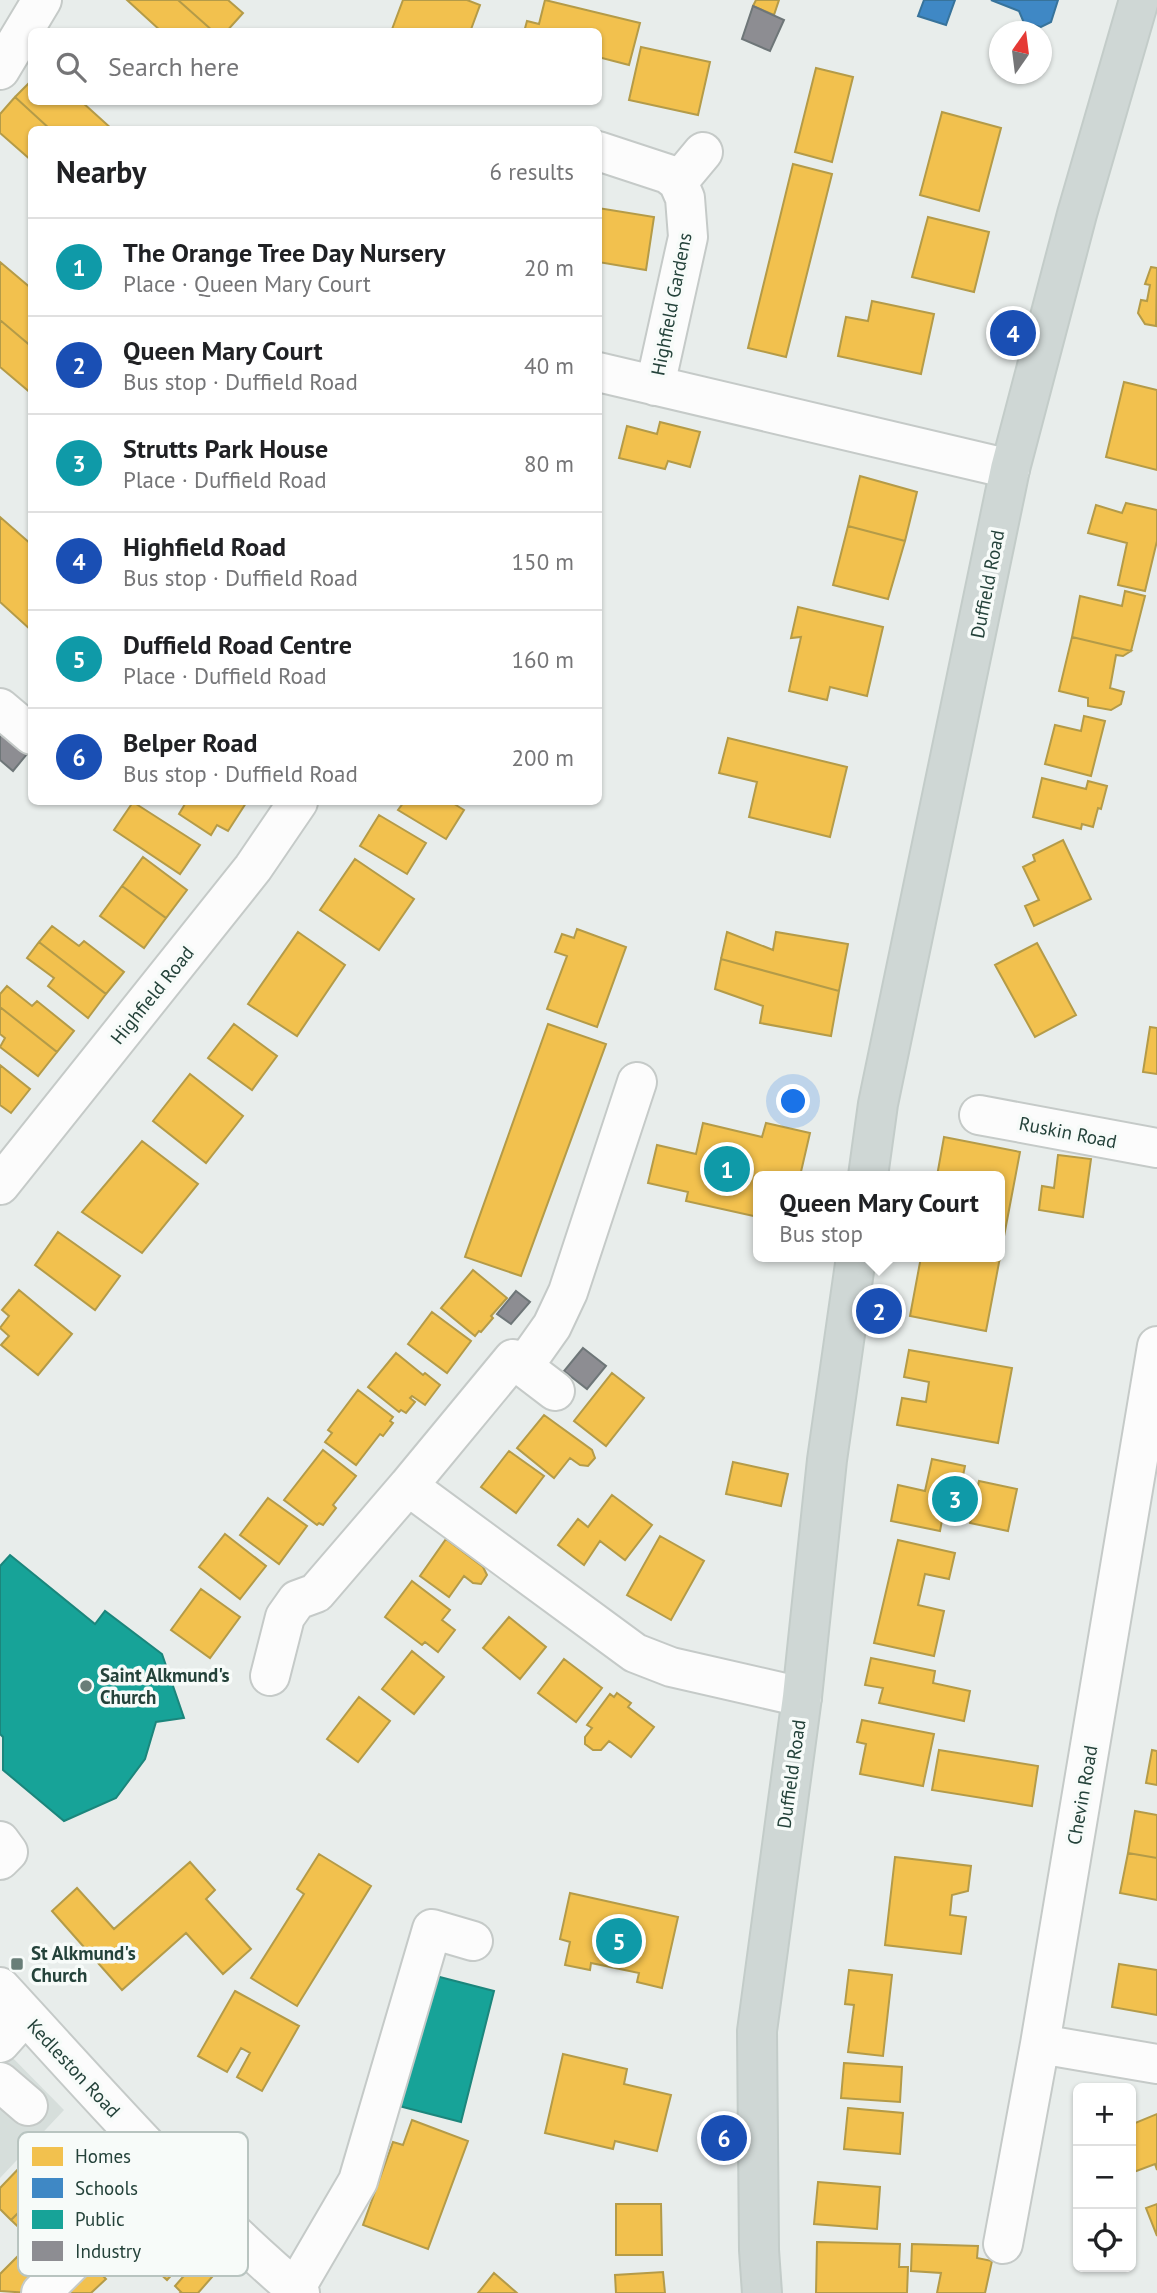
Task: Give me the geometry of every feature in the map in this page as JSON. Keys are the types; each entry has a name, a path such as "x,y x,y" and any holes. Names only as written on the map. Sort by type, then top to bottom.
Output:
{"main road":[{"name":"Duffield Road","path":"869,1171 878,1104 1010,469 1077,214 1139,0"},
{"name":"Duffield Road","path":"762,2293 759,2250 757,2032 802,1697 828,1460 855,1262"}],"street":[{"path":"0,71 42,0"},
{"path":"602,152 668,174 678,181 703,152"},
{"name":"Highfield Gardens","path":"655,386 688,236 685,198 678,181"},
{"path":"602,373 1010,469"},
{"path":"0,708 28,732"},
{"name":"Highfield Road","path":"0,1185 253,868 296,805"},
{"path":"523,1367 552,1326 568,1292 637,1082"},
{"name":"Ruskin Road","path":"979,1115 1157,1148"},
{"name":"Chevin Road","path":"1003,2244 1040,2044 1157,1346"},
{"path":"270,1676 285,1617 297,1600 316,1593 513,1359 555,1391"},
{"path":"408,1486 635,1653 671,1667 802,1697"},
{"path":"0,1841 8,1852 0,1860"},
{"path":"291,2289 358,2181 432,1929 473,1941"},
{"name":"Kedleston Road","path":"0,1987 134,2132"},
{"path":"0,2043 26,2015"},
{"path":"1040,2044 1157,2064"},
{"path":"0,2081 28,2106"},
{"name":"Kedleston Road","path":"248,2247 291,2289"},
{"path":"41,2293 58,2276"}],"shaded area":[{"path":"0,2045 64,2110 43,2132 18,2132 18,2159 0,2178"}],"building: Homes":[{"path":"127,0 178,0 210,28 158,28"},
{"path":"178,0 228,0 243,13 230,28 210,28"},
{"path":"403,0 467,0 480,5 471,28 392,28"},
{"path":"545,0 640,23 629,65 602,58 602,28 525,28 527,21 539,24"},
{"path":"756,0 779,0 774,15 753,6"},
{"path":"641,47 710,62 698,115 629,100"},
{"path":"816,68 853,77 832,162 795,152"},
{"path":"28,84 28,105 85,105 109,126 47,126 15,97"},
{"path":"15,97 47,126 28,126 28,158 0,133 0,114"},
{"path":"942,112 1001,128 979,211 920,195"},
{"path":"793,164 832,174 786,357 748,348"},
{"path":"602,209 654,217 646,270 602,263"},
{"path":"928,217 989,232 974,292 912,277"},
{"path":"0,262 28,286 28,344 0,320"},
{"path":"1151,267 1157,268 1156,326 1145,324 1138,313 1141,300 1147,301 1150,285 1145,284"},
{"path":"872,301 934,314 921,374 838,356 846,317 868,321"},
{"path":"0,320 28,344 28,391 0,367"},
{"path":"1124,382 1157,390 1157,470 1106,457"},
{"path":"660,422 700,432 690,467 668,461 665,469 619,458 627,426 657,434"},
{"path":"860,476 917,492 905,541 848,526"},
{"path":"1126,503 1157,510 1157,541 1145,591 1118,585 1127,543 1088,533 1096,505 1122,513"},
{"path":"0,517 28,542 28,627 0,602"},
{"path":"848,526 905,541 888,599 833,585"},
{"path":"1125,591 1145,596 1131,651 1072,637 1080,596 1122,606"},
{"path":"798,607 883,627 867,696 830,687 827,700 789,691 801,637 791,638"},
{"path":"1072,637 1131,651 1123,656 1116,655 1110,688 1124,692 1121,704 1111,710 1088,706 1088,698 1059,691"},
{"path":"1084,716 1105,721 1091,776 1045,764 1055,725 1081,731"},
{"path":"728,738 847,767 830,837 749,817 757,782 719,773"},
{"path":"1042,778 1086,789 1088,781 1107,786 1093,827 1082,824 1081,829 1033,817"},
{"path":"131,805 138,805 200,845 180,874 114,830"},
{"path":"184,805 245,805 228,831 217,825 211,835 179,814"},
{"path":"402,805 456,805 464,810 446,839 398,810"},
{"path":"379,815 426,843 407,874 360,846"},
{"path":"1063,840 1091,899 1034,926 1025,906 1039,900 1023,867 1035,861 1033,855"},
{"path":"143,857 187,890 166,918 122,886"},
{"path":"355,859 414,899 379,950 320,910"},
{"path":"122,886 166,918 144,948 100,916"},
{"path":"52,926 79,946 84,941 124,972 106,994 39,942"},
{"path":"577,929 626,947 597,1027 547,1009 567,956 555,952 562,934 574,938"},
{"path":"298,932 345,965 297,1036 248,1004"},
{"path":"727,932 773,950 776,932 848,944 839,991 721,959"},
{"path":"39,942 106,994 88,1018 48,986 54,978 27,958"},
{"path":"1037,943 1076,1015 1035,1037 995,965"},
{"path":"721,959 839,991 831,1036 760,1023 763,1006 715,989"},
{"path":"7,986 32,1006 37,1001 74,1031 57,1052 0,1007 0,994"},
{"path":"0,1007 57,1052 38,1076 0,1047 5,1038 0,1034"},
{"path":"234,1024 277,1056 252,1090 208,1058"},
{"path":"548,1024 606,1044 521,1276 465,1257"},
{"path":"1150,1027 1157,1028 1157,1074 1143,1072"},
{"path":"0,1065 30,1089 11,1113 0,1105"},
{"path":"190,1074 243,1116 206,1163 153,1121"},
{"path":"703,1123 762,1137 766,1123 810,1133 801,1171 753,1171 753,1216 686,1201 688,1192 648,1183 657,1145 696,1154"},
{"path":"944,1137 1020,1152 1005,1231 1005,1171 938,1171"},
{"path":"142,1141 198,1184 142,1253 82,1212"},
{"path":"1058,1155 1091,1159 1083,1217 1039,1210 1042,1186 1054,1188"},
{"path":"58,1232 120,1276 95,1310 35,1265"},
{"path":"920,1262 999,1262 986,1331 910,1316"},
{"path":"473,1270 507,1298 491,1316 493,1318 475,1336 441,1308"},
{"path":"19,1290 72,1334 38,1375 1,1345 9,1336 0,1328 9,1316 2,1310"},
{"path":"432,1312 471,1341 447,1373 408,1344"},
{"path":"909,1350 1012,1368 998,1443 897,1425 902,1398 926,1402 929,1382 904,1377"},
{"path":"396,1353 440,1385 425,1405 412,1396 410,1398 415,1402 406,1413 401,1410 399,1412 368,1387"},
{"path":"612,1373 644,1398 606,1446 574,1421"},
{"path":"358,1390 393,1417 390,1421 393,1423 383,1436 380,1434 356,1465 325,1442 332,1433 328,1430"},
{"path":"544,1415 592,1450 595,1458 588,1466 580,1465 570,1458 554,1478 517,1448"},
{"path":"323,1450 356,1476 333,1505 336,1508 323,1525 317,1525 284,1500"},
{"path":"509,1451 544,1476 516,1513 481,1487"},
{"path":"932,1459 965,1466 960,1490 976,1494 979,1481 1017,1489 1008,1531 970,1523 973,1511 945,1505 940,1531 891,1521 898,1485 925,1491"},
{"path":"733,1462 788,1474 781,1506 726,1494"},
{"path":"612,1495 652,1525 625,1560 600,1541 584,1565 558,1545 578,1519 588,1527"},
{"path":"268,1498 307,1526 279,1564 240,1535"},
{"path":"225,1534 266,1566 240,1599 199,1567"},
{"path":"660,1536 704,1561 671,1620 627,1595"},
{"path":"446,1539 483,1567 487,1575 481,1584 473,1583 464,1576 449,1597 420,1576"},
{"path":"898,1540 955,1553 949,1579 925,1574 918,1605 944,1611 934,1656 874,1643"},
{"path":"412,1581 450,1610 442,1620 455,1630 438,1652 425,1642 422,1645 385,1617"},
{"path":"201,1589 240,1617 210,1658 171,1630"},
{"path":"509,1617 546,1647 520,1679 483,1648"},
{"path":"412,1651 444,1677 414,1714 382,1689"},
{"path":"871,1658 935,1671 933,1683 970,1691 964,1721 879,1703 883,1688 865,1685"},
{"path":"564,1659 602,1688 576,1722 538,1693"},
{"path":"617,1693 631,1703 628,1707 654,1727 631,1757 609,1741 601,1750 593,1750 585,1744 585,1737 592,1728 587,1725 610,1694 614,1697"},
{"path":"359,1697 390,1721 358,1762 327,1739"},
{"path":"862,1720 934,1734 923,1786 860,1774 866,1744 857,1742"},
{"path":"939,1750 1038,1766 1032,1806 932,1790"},
{"path":"1152,1750 1157,1751 1157,1785 1146,1783"},
{"path":"1135,1811 1157,1815 1157,1858 1128,1853"},
{"path":"1128,1853 1157,1858 1157,1900 1120,1893"},
{"path":"319,1854 371,1886 297,2006 251,1978 304,1894 297,1889"},
{"path":"895,1857 971,1866 968,1891 952,1895 950,1915 966,1917 961,1954 885,1945"},
{"path":"190,1862 215,1890 206,1899 251,1949 223,1974 186,1933 122,1990 52,1911 77,1888 114,1929"},
{"path":"570,1893 678,1917 662,1988 637,1982 639,1973 591,1963 590,1970 565,1965 570,1942 560,1939"},
{"path":"1119,1964 1157,1970 1157,2015 1112,2007"},
{"path":"849,1970 892,1975 883,2056 848,2052 854,2005 845,2004"},
{"path":"235,1991 299,2026 262,2091 237,2077 250,2053 241,2048 227,2072 198,2056"},
{"path":"563,2054 627,2069 624,2084 671,2095 657,2151 615,2141 613,2149 545,2133"},
{"path":"844,2063 902,2067 900,2102 841,2098"},
{"path":"848,2108 903,2113 900,2154 844,2149"},
{"path":"1157,2114 1157,2170 1155,2164 1136,2171 1136,2123"},
{"path":"412,2120 468,2141 428,2249 363,2225 393,2142 403,2145"},
{"path":"18,2169 18,2213 11,2220 0,2209 0,2188"},
{"path":"818,2182 880,2187 877,2229 814,2224"},
{"path":"616,2204 661,2204 662,2255 616,2255"},
{"path":"1157,2204 1157,2236 1146,2208"},
{"path":"18,2213 18,2227 11,2220"},
{"path":"817,2242 900,2244 899,2267 908,2267 907,2293 816,2293"},
{"path":"912,2244 978,2246 977,2258 992,2261 985,2293 937,2293 941,2273 911,2271"},
{"path":"18,2256 18,2276 46,2276 30,2293 0,2291 0,2274"},
{"path":"663,2272 665,2293 616,2293 615,2275"},
{"path":"494,2273 517,2293 478,2293"},
{"path":"76,2276 103,2276 106,2279 91,2293 67,2293"},
{"path":"184,2276 213,2276 198,2293 180,2293 175,2286"}],"building: Schools":[{"path":"924,0 955,0 946,25 918,16"},
{"path":"991,0 1058,0 1051,21 1023,21 1019,11"}],"building: Public":[{"name":"Saint Alkmund's Church","path":"10,1555 95,1624 105,1611 162,1654 184,1718 156,1722 145,1759 116,1798 64,1821 3,1770 3,1737 0,1734 0,1566"},
{"path":"432,1975 494,1991 461,2122 399,2106"}],"building: Industry":[{"path":"753,6 784,20 770,51 742,39"},
{"path":"0,722 28,745 28,753 13,771 0,760"},
{"path":"516,1291 530,1302 511,1324 497,1314"},
{"path":"583,1348 606,1366 587,1389 564,1371"}],"place":[{"name":"Highfield Road","path":"1013,333"},
{"name":"The Orange Tree Day Nursery","path":"727,1169"},
{"name":"Queen Mary Court","path":"879,1311"},
{"name":"Strutts Park House","path":"955,1499"},
{"name":"Saint Alkmund's Church","path":"86,1686"},
{"name":"Duffield Road Centre","path":"619,1941"},
{"name":"St Alkmund's Church","path":"17,1964"},
{"name":"Belper Road","path":"724,2138"}]}
